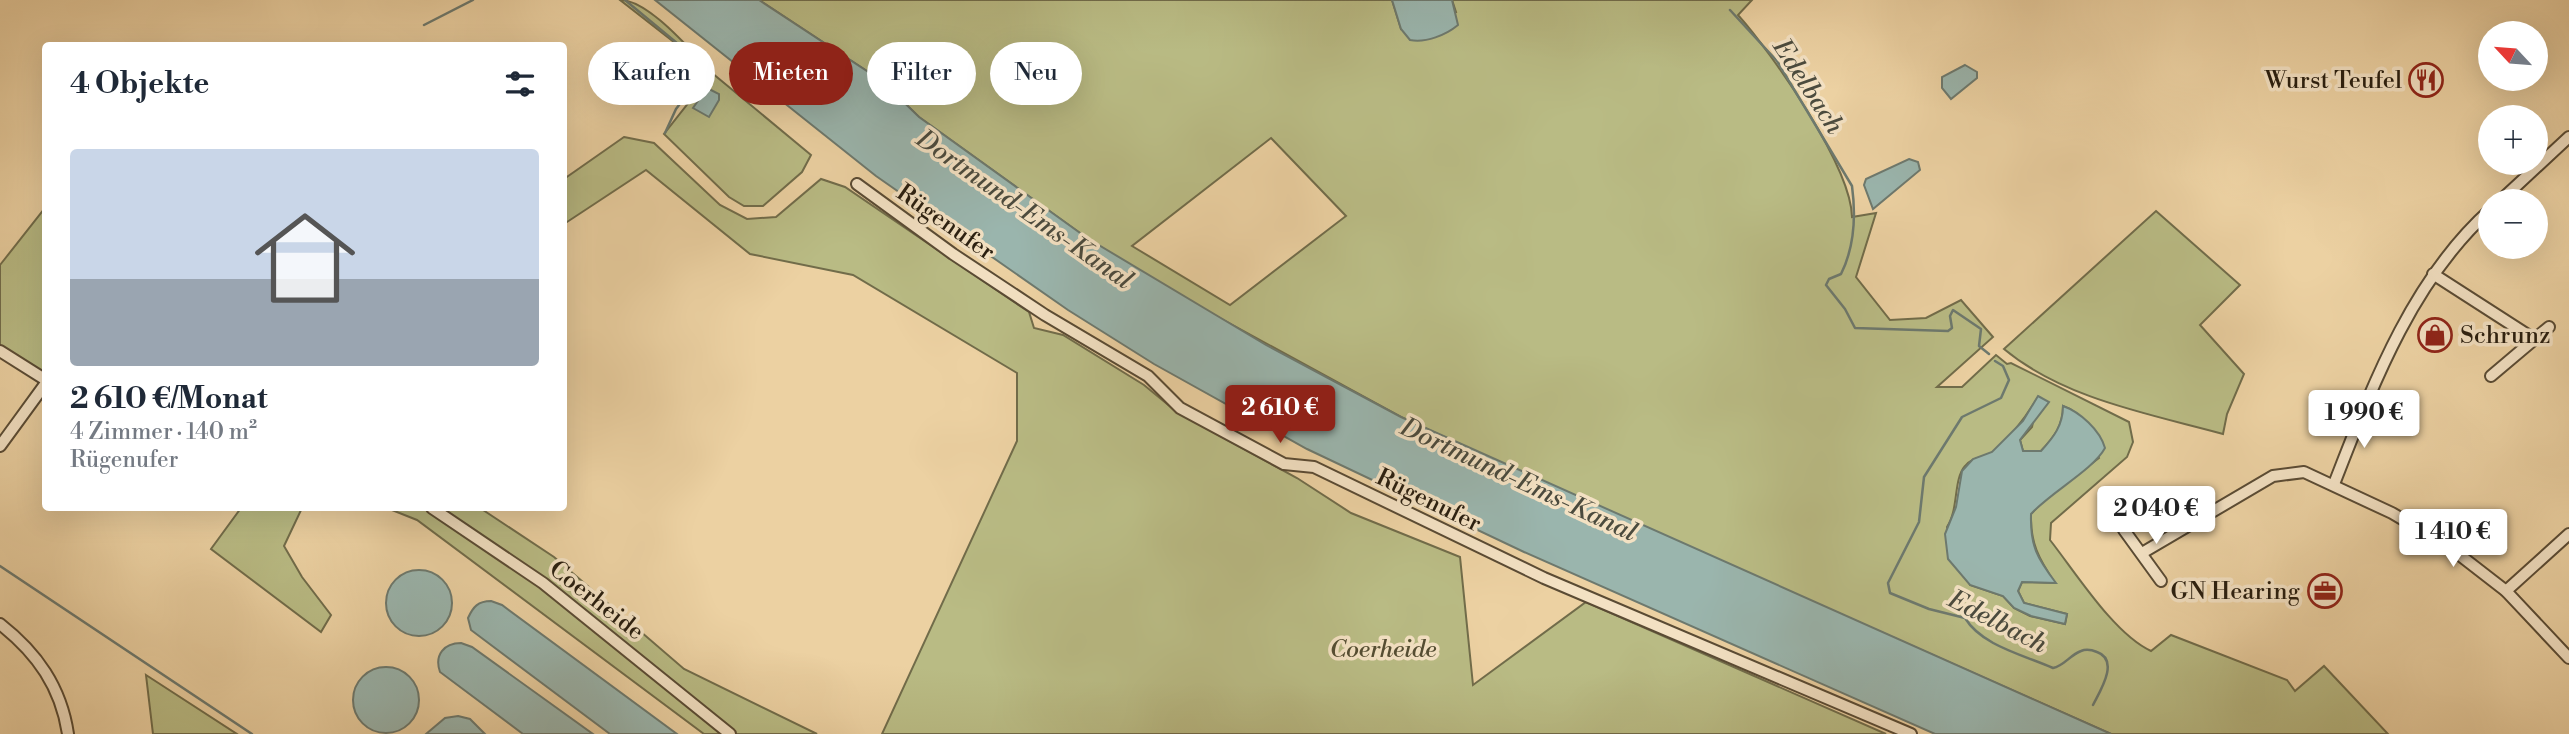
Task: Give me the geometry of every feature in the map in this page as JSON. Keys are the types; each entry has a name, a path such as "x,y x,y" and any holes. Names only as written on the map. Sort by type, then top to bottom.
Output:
{"street":[{"path":"2513,189 2569,137"},
{"name":"Rügenufer","path":"857,184 953,254 1045,315 1148,376 1180,408 1262,454 1284,464 1314,467 1544,578 1911,734"},
{"path":"2334,484 2365,405 2433,274 2478,222"},
{"path":"2433,274 2534,340"},
{"path":"2491,376 2549,327"},
{"path":"0,351 42,379"},
{"path":"0,446 42,388"},
{"path":"2142,553 2273,476 2304,472 2392,513 2448,546 2506,591 2569,658"},
{"name":"Coerheide","path":"436,511 543,583 730,734"},
{"path":"2124,530 2161,581"},
{"path":"2506,591 2569,534"},
{"path":"0,624 44,667 61,700 68,734"}],"green space":[{"path":"620,0 644,8 683,42 674,42"},
{"path":"759,0 1392,0 1401,29 1456,12 1452,0 1752,0 1738,15 1789,82 1824,141 1839,169 1852,217 1876,213 1856,277 1890,320 1926,318 1961,300 1993,337 1937,387 1962,387 1996,355 2007,364 2011,363 2129,422 2133,442 2127,457 2051,523 2050,540 2110,617 2137,643 2151,651 2171,635 2287,680 2295,691 2324,666 2388,734 2111,734 1401,417 1172,292 1087,238 919,117 907,105 976,105 976,42 867,42 867,71 853,62 853,42 823,42","holes":["1271,138 1346,216 1230,305 1132,246","2038,397 2032,427 2020,440 2023,451 2041,451 2046,446 2059,425 2063,406 2083,420 2099,458 2044,500 2031,514 2032,534 2037,550 2055,583 2022,582 2018,591 2024,603 2067,614 2065,624 2030,616 2014,608 2003,596 1970,585 1947,527 1951,520 1961,472 1965,466 2001,445"]},
{"path":"715,75 729,87 729,105 751,105 811,155 802,172 763,206 744,206 729,197 664,134 687,105 715,105"},
{"path":"624,137 654,143 720,205 747,219 776,217 821,179 845,187 1029,312 1034,328 1063,335 1144,385 1178,413 1297,478 1351,513 1460,557 1473,685 1586,602 1886,734 882,734 1017,441 1017,373 853,275 750,254 646,170 567,222 567,177"},
{"path":"2156,211 2240,285 2200,325 2244,374 2227,414 2223,434 2137,412 2080,393 2053,381 2004,349"},
{"path":"42,212 42,375 0,347 0,265"},
{"path":"239,511 301,511 284,546 302,577 331,615 321,632 211,549"},
{"path":"394,511 485,511 554,557 684,669 817,734 704,734 417,520"},
{"path":"146,675 237,734 153,734"}],"water":[{"path":"655,0 759,0 823,42 729,42 729,59 715,48 715,42 708,42"},
{"path":"1392,0 1452,0 1458,25 1436,37 1410,40 1401,29"},
{"name":"Dortmund-Ems-Kanal","path":"853,62 867,71 867,105 907,105 919,117 1087,238 1266,345 1401,417 2111,734 1935,734 1524,552 1307,449 1154,364 1068,310 876,176 787,105 853,105"},
{"path":"1965,65 1977,72 1977,78 1951,99 1942,88 1942,77"},
{"path":"715,92 719,94 719,100 709,117 693,108 695,105 715,105"},
{"path":"1909,159 1918,162 1920,170 1873,209 1864,185 1866,179"},
{"path":"2038,396 2049,402 2020,440 2023,451 2041,451 2046,446 2059,425 2063,406 2088,422 2105,448 2082,473 2031,514 2036,551 2056,583 2022,582 2018,591 2024,603 2067,614 2065,624 2031,616 2014,608 2003,596 1970,585 1948,559 1945,534 1956,507 1962,471 1973,459 1992,452 2023,421"},
{"path":"419,570 432,573 442,580 449,590 452,603 449,616 442,626 432,633 419,636 406,633 396,626 389,616 386,603 389,590 396,580 406,573"},
{"path":"491,601 502,605 677,734 610,734 471,630 468,618 476,605"},
{"path":"461,643 472,647 593,734 523,734 440,672 438,660 442,651 450,645"},
{"path":"386,667 399,670 409,677 416,687 419,700 416,713 409,723 399,730 386,733 373,730 363,723 356,713 353,700 356,687 363,677 373,670"},
{"path":"458,716 470,719 485,734 426,734 445,718"}],"waterway":[{"path":"424,25 473,0"},
{"path":"625,0 707,68 676,109 665,133"},
{"name":"Edelbach","path":"1730,10 1777,61 1852,186 1852,242 1841,274 1829,279 1826,285 1845,309 1855,328 1948,331 1952,328 1950,316 1953,310 1981,329 1979,346 1989,354"},
{"name":"Edelbach","path":"1995,361 2003,366 2009,380 2001,398 1962,417 1924,477 1919,522 1888,583 1890,593 1929,609 1965,618 1972,628 1993,643 2053,668 2081,651 2097,652 2104,656 2108,669 2093,705"},
{"path":"0,566 252,734"}],"place":[{"name":"Wurst Teufel","path":"2426,80"},
{"name":"Schrunz","path":"2435,335"},
{"name":"GN Hearing","path":"2325,591"}]}
